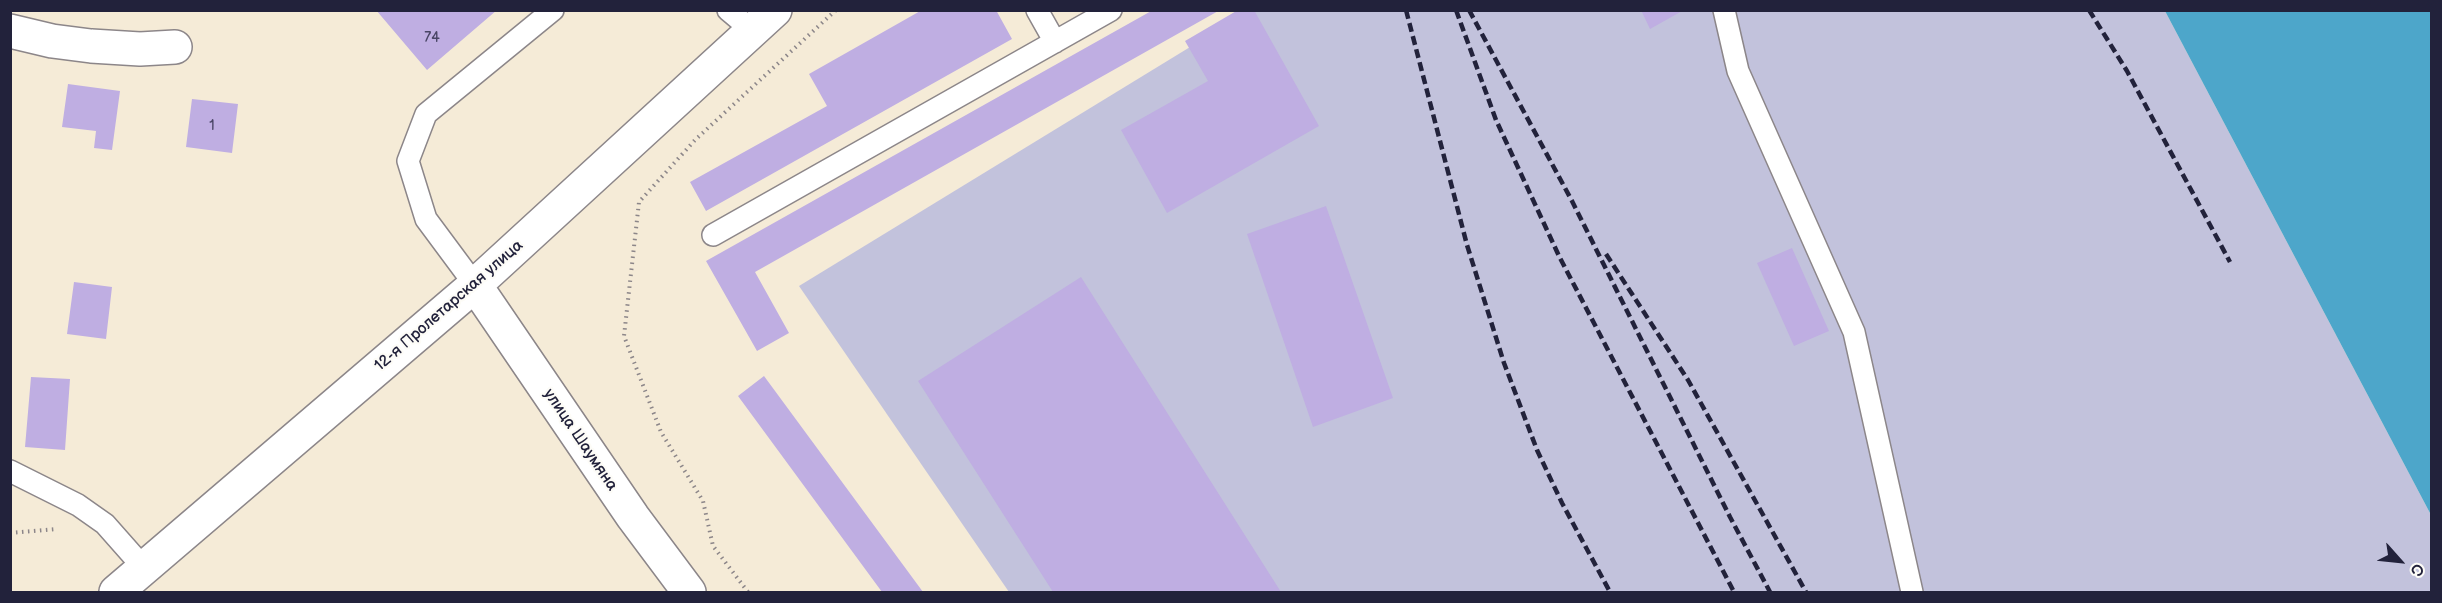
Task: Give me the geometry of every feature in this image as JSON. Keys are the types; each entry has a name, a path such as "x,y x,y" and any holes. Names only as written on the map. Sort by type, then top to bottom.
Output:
{"main road":[{"name":"12-я Пролетарская улица","path":"116,592 475,285 764,21"},
{"path":"10,31 52,41 91,46 140,49 174,47"},
{"name":"улица Шаумяна","path":"475,285 633,517 689,592"}],"lane":[{"path":"475,285 426,219 408,160 426,114 552,10"},
{"path":"728,10 764,21"},
{"path":"1037,10 1054,42"},
{"path":"713,235 1111,10"},
{"path":"1724,10 1738,71 1854,332 1912,592"},
{"path":"10,471 78,505 105,524 143,567"}],"path":[{"path":"748,592 713,546 703,501 661,432 624,336 639,202 695,140 836,10"}],"shaded area":[{"path":"1249,11 2165,11 2431,515 2431,592 1009,592 799,286"}],"water":[{"path":"2165,11 2431,11 2431,515"}],"building":[{"path":"376,10 497,10 427,70"},
{"path":"922,10 996,10 1012,39 706,211 690,182 827,106 809,74"},
{"path":"1153,10 1220,10 755,272 789,333 757,351 706,261"},
{"path":"1238,10 1254,10 1319,126 1167,213 1121,130 1208,81 1185,41"},
{"path":"1641,10 1684,10 1650,29"},
{"path":"68,84 120,91 112,150 94,148 96,131 62,127"},
{"path":"192,99 238,104 232,153 186,147"},
{"path":"1326,206 1393,398 1313,427 1247,234"},
{"path":"1792,248 1829,331 1794,346 1757,263"},
{"path":"1081,277 1281,592 1053,592 918,381"},
{"path":"74,282 112,287 106,339 67,334"},
{"path":"764,376 923,592 882,592 738,396"},
{"path":"31,377 70,379 65,450 25,447"}],"railway":[{"path":"1406,10 1467,245 1504,363 1537,450 1562,503 1610,592"},
{"path":"1456,10 1496,120 1559,256 1734,592"},
{"path":"1469,10 1572,201 1730,517 1770,592"},
{"path":"2089,10 2127,71 2230,262"},
{"path":"1606,254 1688,380 1806,592"}]}
